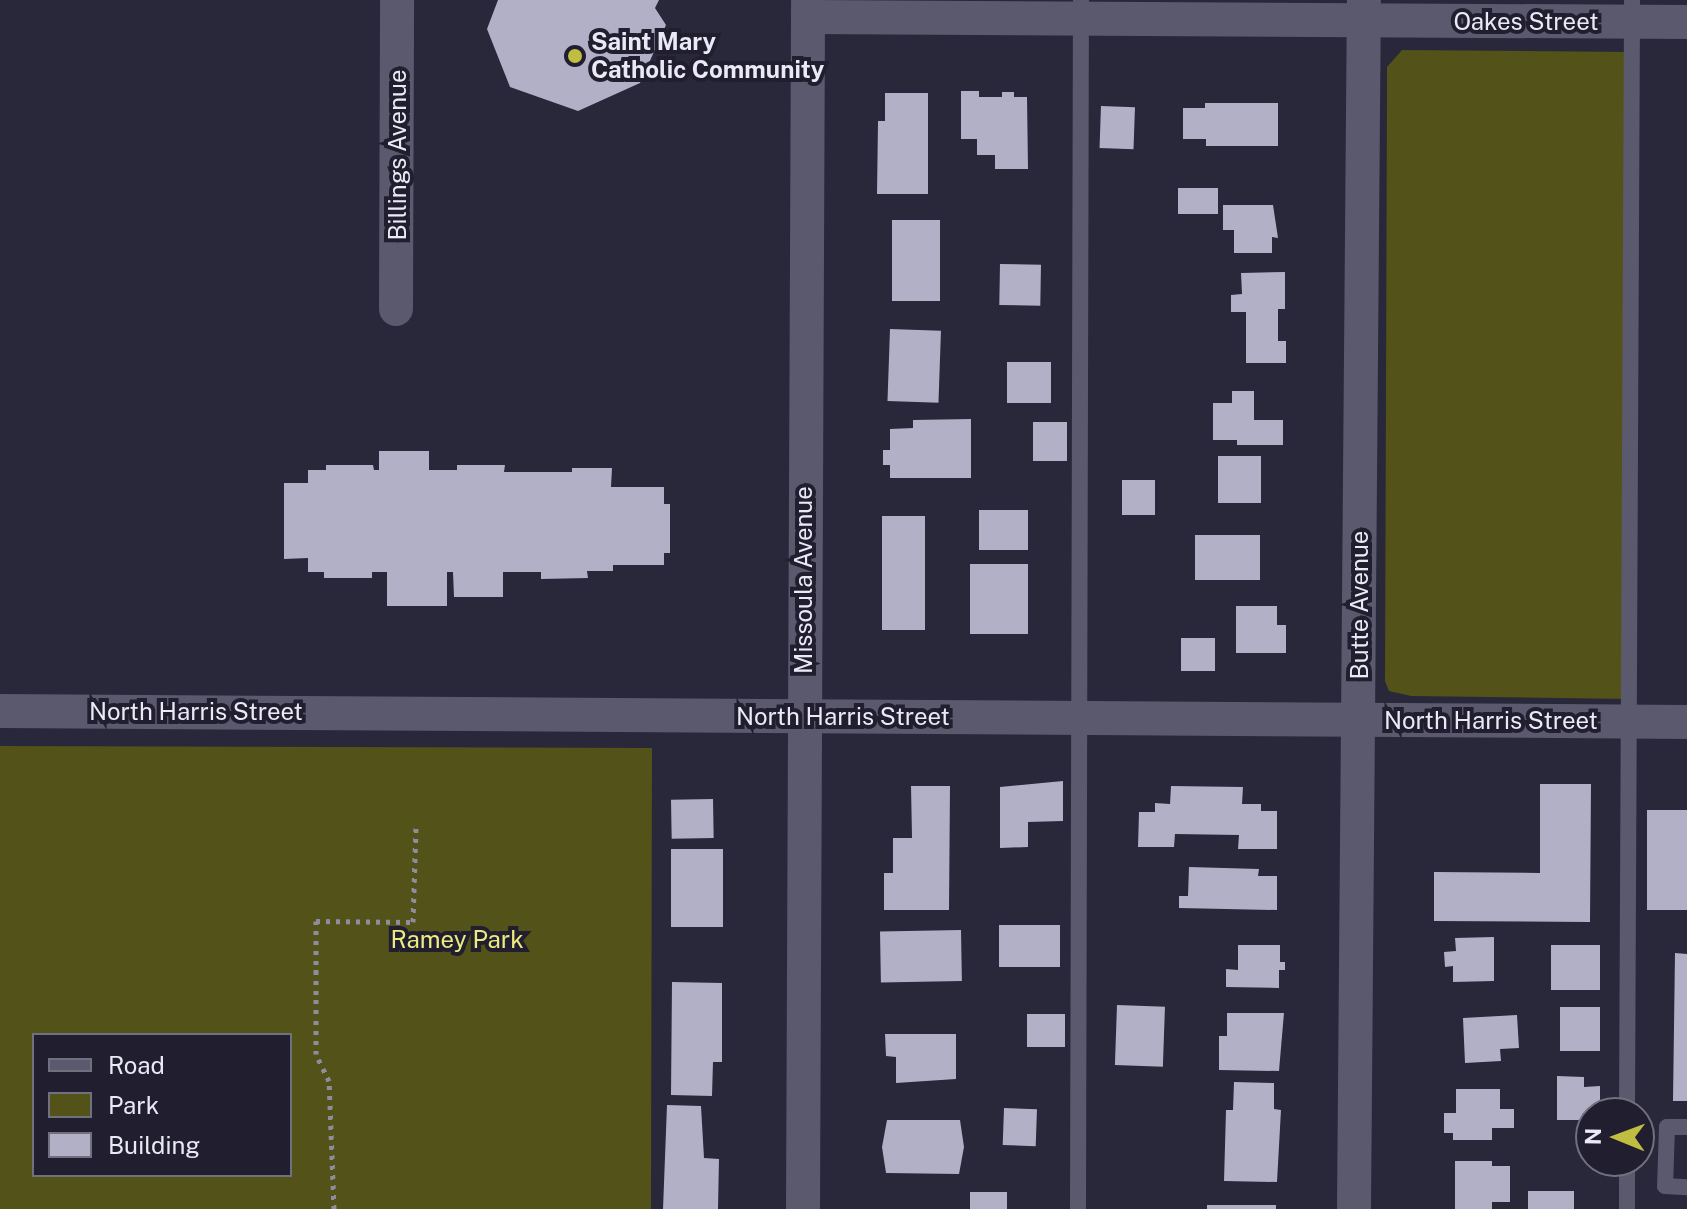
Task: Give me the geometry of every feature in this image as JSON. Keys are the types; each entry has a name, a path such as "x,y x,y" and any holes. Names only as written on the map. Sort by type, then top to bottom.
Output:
{"street":[{"name":"Billings Avenue","path":"396,309 397,0"},
{"name":"Oakes Street","path":"808,8 1632,11 1687,22"},
{"name":"Missoula Avenue","path":"803,1209 808,8"},
{"name":"Butte Avenue","path":"1354,1209 1364,10"},
{"name":"North Harris Street","path":"0,711 1687,722"}],"lane":[{"path":"1078,1209 1081,9"},
{"path":"1627,1097 1632,11"},
{"path":"1687,1127 1667,1127 1665,1186 1687,1187"},
{"path":"1627,1177 1627,1209"}],"path":[{"path":"334,1209 329,1081 316,1054 316,921 413,922 416,826"}],"green space":[{"path":"1402,50 1632,52 1629,699 1411,696 1389,691 1385,681 1387,67"},
{"name":"Ramey Park","path":"0,746 652,748 651,1209 0,1209"}],"building":[{"name":"Saint Mary Catholic Community","path":"498,0 659,0 655,8 666,25 640,83 578,111 510,87 487,29"},
{"path":"961,91 979,91 979,97 1002,97 1002,92 1014,92 1014,97 1027,97 1028,169 995,169 995,155 977,155 977,139 961,139"},
{"path":"885,93 928,93 928,194 877,194 878,121 885,121"},
{"path":"1205,103 1278,103 1278,146 1206,146 1206,139 1183,139 1183,108 1205,108"},
{"path":"1101,106 1135,107 1134,149 1100,148"},
{"path":"1178,188 1218,188 1218,214 1178,214"},
{"path":"1223,205 1273,205 1278,238 1272,237 1272,253 1234,253 1234,230 1223,230"},
{"path":"892,220 940,220 940,301 892,301"},
{"path":"1000,264 1041,265 1040,306 999,305"},
{"path":"1285,272 1285,309 1278,309 1278,341 1286,341 1286,363 1246,363 1246,312 1231,312 1231,295 1242,294 1241,273"},
{"path":"890,329 941,331 938,403 887,401"},
{"path":"1007,362 1051,362 1051,403 1007,403"},
{"path":"1232,391 1254,391 1254,420 1283,420 1283,445 1237,445 1237,440 1213,440 1213,403 1232,403"},
{"path":"971,419 971,478 890,478 890,465 883,465 883,450 890,450 890,429 913,428 913,420"},
{"path":"1033,422 1067,422 1067,461 1033,461"},
{"path":"379,451 429,451 429,470 457,470 457,465 505,465 504,472 572,472 572,468 612,468 611,487 664,487 664,504 670,504 670,553 664,553 664,565 613,565 613,571 587,571 588,578 541,579 541,572 503,572 503,597 454,597 453,572 447,572 447,606 387,606 387,572 372,572 372,578 324,578 324,572 308,572 308,558 284,559 284,483 308,483 308,470 326,470 326,465 373,465 374,470 379,470"},
{"path":"1218,456 1261,456 1261,503 1218,503"},
{"path":"1122,480 1155,480 1155,515 1122,515"},
{"path":"979,510 1028,510 1028,550 979,550"},
{"path":"882,516 925,516 925,630 882,630"},
{"path":"1195,535 1260,535 1260,580 1195,580"},
{"path":"970,564 1028,564 1028,634 970,634"},
{"path":"1236,606 1277,606 1277,625 1286,625 1286,653 1236,653"},
{"path":"1181,638 1215,638 1215,671 1181,671"},
{"path":"1063,781 1063,821 1028,822 1028,847 1000,848 1000,787"},
{"path":"1540,784 1591,784 1590,922 1434,921 1434,872 1540,873"},
{"path":"911,786 950,786 949,910 884,910 884,873 893,873 893,838 912,838"},
{"path":"1171,786 1243,787 1242,804 1261,804 1261,811 1277,811 1277,849 1238,849 1239,835 1175,834 1174,847 1138,847 1139,812 1155,812 1155,803 1170,804"},
{"path":"713,799 714,838 672,839 671,800"},
{"path":"1647,810 1687,810 1687,910 1647,910"},
{"path":"671,849 723,849 723,927 671,927"},
{"path":"1189,867 1259,869 1258,876 1277,876 1277,910 1179,908 1179,896 1188,896"},
{"path":"999,925 1060,925 1060,967 999,967"},
{"path":"961,930 962,981 881,982 880,931"},
{"path":"1494,937 1494,981 1453,982 1453,966 1445,967 1444,952 1456,951 1455,938"},
{"path":"1238,945 1280,945 1280,962 1285,962 1285,970 1279,970 1279,988 1226,987 1226,969 1238,970"},
{"path":"1551,945 1600,945 1600,990 1551,990"},
{"path":"1675,953 1687,954 1687,1101 1673,1101"},
{"path":"672,982 722,983 722,1062 713,1062 712,1096 671,1095"},
{"path":"1117,1005 1165,1007 1163,1067 1115,1065"},
{"path":"1560,1007 1600,1007 1600,1051 1560,1051"},
{"path":"1227,1013 1284,1013 1279,1071 1219,1070 1219,1036 1227,1036"},
{"path":"1027,1014 1065,1014 1065,1047 1027,1047"},
{"path":"1517,1015 1519,1048 1500,1049 1501,1061 1465,1063 1463,1018"},
{"path":"885,1034 956,1034 956,1079 896,1083 896,1057 886,1056"},
{"path":"1557,1076 1584,1077 1584,1087 1600,1086 1600,1097 1575,1097 1575,1120 1557,1120"},
{"path":"1234,1082 1274,1083 1274,1109 1281,1110 1277,1182 1224,1181 1226,1110 1233,1110"},
{"path":"1456,1089 1500,1089 1500,1109 1514,1109 1514,1128 1492,1128 1492,1140 1453,1140 1453,1133 1444,1133 1444,1113 1456,1113"},
{"path":"667,1105 701,1106 704,1158 719,1159 718,1209 663,1209"},
{"path":"1004,1108 1037,1109 1036,1146 1003,1145"},
{"path":"887,1120 960,1120 964,1147 959,1174 886,1173 882,1147"},
{"path":"1455,1161 1492,1161 1492,1166 1510,1166 1510,1202 1492,1202 1492,1209 1455,1209"},
{"path":"1528,1191 1574,1191 1574,1209 1528,1209"},
{"path":"970,1192 1007,1192 1007,1209 970,1209"},
{"path":"1207,1205 1276,1205 1276,1209 1207,1209"}],"place":[{"name":"Saint Mary Catholic Community","path":"575,56"}]}
